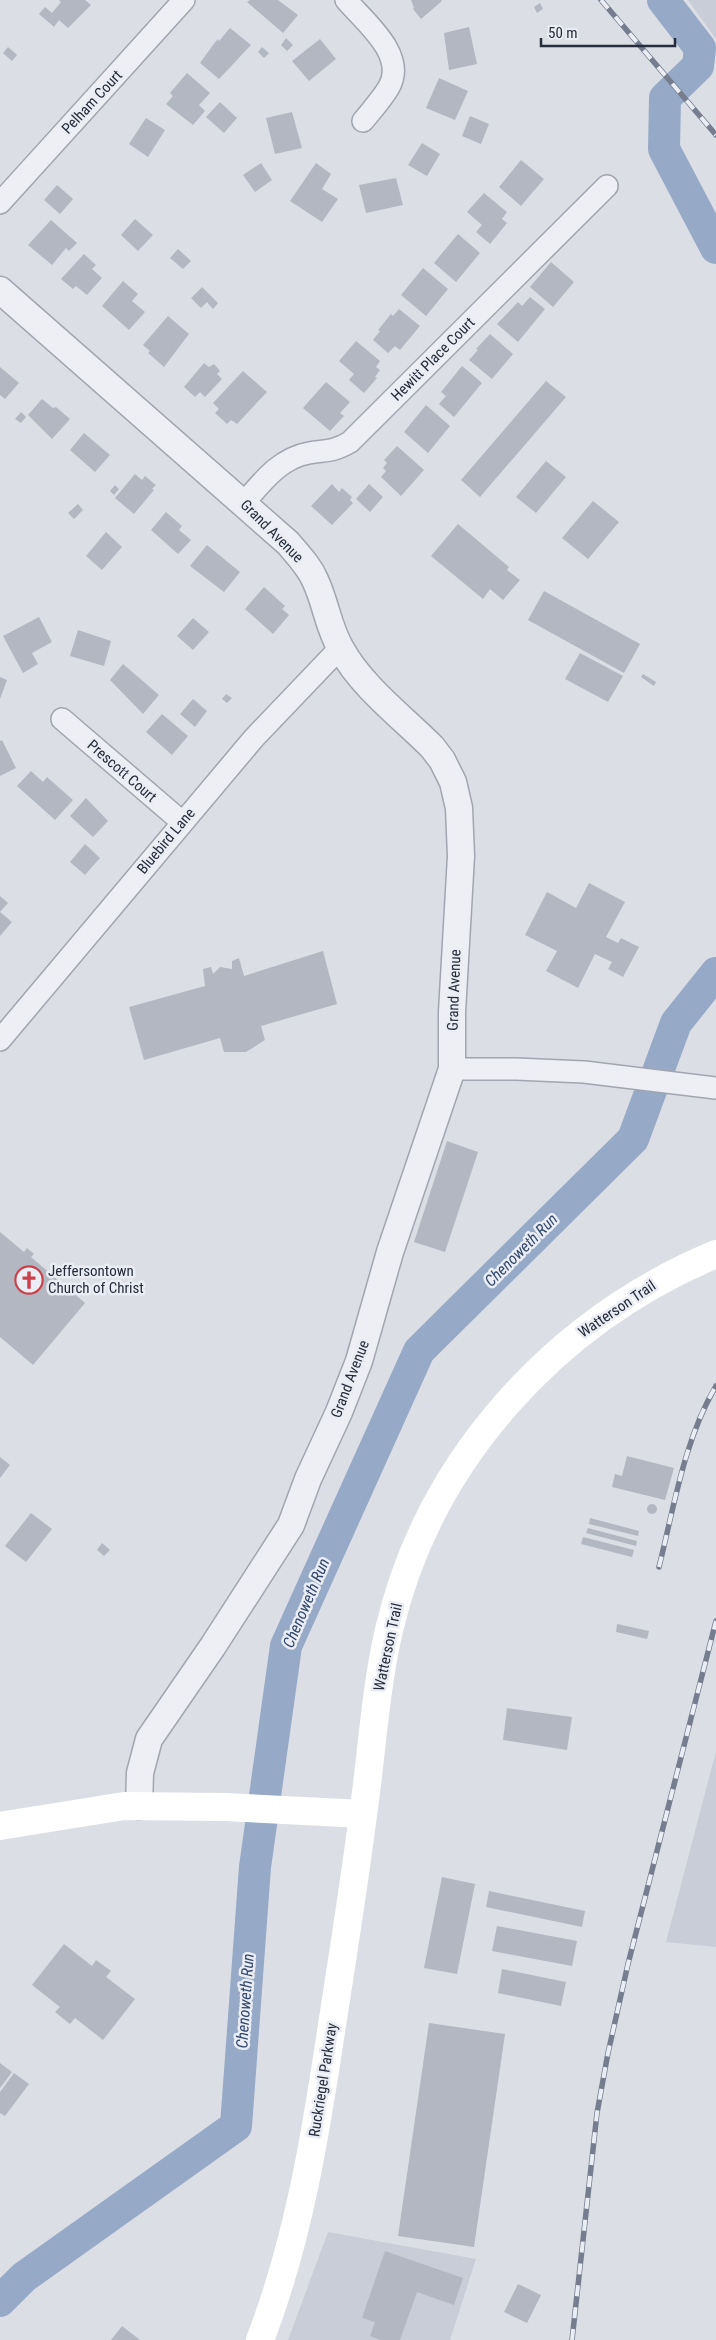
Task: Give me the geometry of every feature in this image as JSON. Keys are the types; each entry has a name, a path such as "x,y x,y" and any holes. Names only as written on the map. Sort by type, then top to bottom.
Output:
{"main road":[{"name":"Watterson Trail","path":"363,1814 381,1668 389,1627 403,1582 420,1538 442,1495 466,1455 508,1402 561,1348 598,1319 638,1292 713,1255"},
{"path":"0,1826 124,1806 225,1807 363,1814"},
{"name":"Ruckriegel Parkway","path":"260,2340 273,2306 300,2209 314,2139 363,1814"}],"street":[{"name":"Pelham Court","path":"0,203 184,0"},
{"path":"346,0 386,46 391,57 393,69 389,87 363,121"},
{"name":"Hewitt Place Court","path":"244,503 271,471 294,457 336,450 350,442 607,186"},
{"name":"Grand Avenue","path":"0,290 274,529 304,562 315,580 325,606 331,630 352,669 432,747 442,760 453,782 459,808 461,856 452,1012 452,1069 417,1168 359,1360 339,1412 308,1479 291,1525 150,1739 140,1773 138,1806"},
{"name":"Bluebird Lane","path":"0,1040 254,738 340,648"},
{"name":"Prescott Court","path":"62,719 182,822"},
{"path":"452,1069 516,1069 636,1078 716,1088"}],"shaded area":[{"path":"688,0 716,0 716,39"},
{"path":"716,1751 716,1947 666,1942"},
{"path":"328,2232 476,2259 450,2340 288,2340"}],"building":[{"path":"59,0 85,0 91,5 68,28 59,20 54,27 39,14 45,7 52,13 61,2"},
{"path":"250,0 278,0 298,15 283,33 247,2"},
{"path":"411,0 442,1 421,19 413,9"},
{"path":"540,3 543,9 537,13 534,7"},
{"path":"469,27 477,64 449,70 444,33"},
{"path":"230,28 251,45 219,79 200,63 218,39 219,41"},
{"path":"286,38 293,45 287,51 281,45"},
{"path":"320,39 336,59 309,81 292,61"},
{"path":"8,47 17,55 12,61 3,53"},
{"path":"262,47 269,53 264,58 258,52"},
{"path":"187,73 210,93 199,105 205,111 193,125 166,104 173,96 170,93"},
{"path":"439,78 468,91 455,120 426,108"},
{"path":"220,102 237,118 224,133 206,117"},
{"path":"292,112 302,148 275,154 266,118"},
{"path":"470,116 489,124 481,144 462,136"},
{"path":"146,118 165,130 148,157 129,144"},
{"path":"422,143 440,154 427,176 408,165"},
{"path":"521,160 544,179 521,206 499,187"},
{"path":"261,163 272,180 255,192 243,175"},
{"path":"316,163 331,174 322,189 338,199 322,222 290,201"},
{"path":"396,178 403,205 366,213 359,185"},
{"path":"57,185 73,199 60,214 44,200"},
{"path":"484,193 507,212 502,219 507,223 490,244 476,232 482,225 467,212"},
{"path":"135,219 153,235 138,251 121,235"},
{"path":"51,220 77,243 69,251 66,248 52,265 28,245"},
{"path":"458,234 480,253 456,282 434,263"},
{"path":"178,249 191,261 183,269 170,258"},
{"path":"84,254 96,265 92,269 102,278 87,295 76,286 73,289 61,279"},
{"path":"551,262 574,282 553,307 530,287"},
{"path":"423,268 448,289 426,316 401,295"},
{"path":"123,281 138,294 132,301 145,312 129,330 102,306"},
{"path":"202,287 218,303 213,309 207,302 201,308 191,298"},
{"path":"530,297 545,309 518,342 497,324 518,302 522,306"},
{"path":"399,309 420,326 400,350 395,346 388,353 373,340 380,331 378,330 391,314 393,316"},
{"path":"168,316 189,334 164,367 148,353 150,351 143,345"},
{"path":"490,334 513,354 492,379 469,360"},
{"path":"356,341 380,361 376,367 380,370 375,377 377,378 364,393 349,380 354,374 339,361"},
{"path":"204,363 209,367 214,364 220,371 217,374 222,379 205,397 200,392 195,397 184,387"},
{"path":"462,366 482,383 454,417 439,404 446,396 441,392"},
{"path":"0,367 19,383 5,399 0,395"},
{"path":"243,371 267,392 237,424 231,420 227,424 215,413 219,409 213,403"},
{"path":"546,381 566,397 480,497 461,480"},
{"path":"326,382 350,402 340,413 344,416 330,431 303,408"},
{"path":"42,399 53,408 56,407 70,419 52,439 28,415"},
{"path":"426,405 450,426 428,453 404,432"},
{"path":"21,412 26,417 21,423 15,419"},
{"path":"84,433 110,455 95,472 70,450"},
{"path":"397,446 424,470 401,496 381,477 386,471 383,468 387,463 384,460"},
{"path":"546,461 566,477 536,513 516,497"},
{"path":"135,474 142,480 145,476 156,485 134,514 115,498"},
{"path":"332,484 339,492 342,488 352,497 350,500 353,503 332,525 311,506"},
{"path":"369,484 383,497 370,512 356,499"},
{"path":"115,485 119,489 114,495 110,491"},
{"path":"593,501 619,522 588,559 562,538"},
{"path":"78,504 83,510 74,519 68,513"},
{"path":"166,512 182,526 179,530 191,540 178,554 151,530"},
{"path":"458,524 509,567 507,570 520,580 503,600 490,589 483,599 431,556"},
{"path":"106,532 122,547 102,570 86,556"},
{"path":"207,545 240,572 224,592 190,566"},
{"path":"264,587 285,606 282,609 289,615 273,634 245,609"},
{"path":"544,591 640,644 624,673 528,620"},
{"path":"39,617 52,642 32,653 38,664 23,673 3,636"},
{"path":"193,618 209,632 193,650 177,636"},
{"path":"78,630 111,641 104,666 70,656"},
{"path":"580,653 623,676 608,702 565,679"},
{"path":"123,664 159,695 143,714 110,680"},
{"path":"643,674 656,682 654,686 641,677"},
{"path":"0,677 7,680 0,699"},
{"path":"226,694 232,698 227,703 222,699"},
{"path":"193,699 207,711 195,727 180,714"},
{"path":"162,714 188,736 172,755 146,732"},
{"path":"2,740 16,768 0,776 0,741"},
{"path":"31,771 43,782 47,777 73,800 55,820 17,786"},
{"path":"86,798 108,821 93,837 70,816"},
{"path":"85,844 100,858 85,875 70,862"},
{"path":"589,883 625,902 606,937 618,943 621,938 639,947 623,977 608,969 612,962 595,954 578,988 546,971 557,951 525,935 547,892 576,908"},
{"path":"0,896 8,903 0,912"},
{"path":"0,912 12,922 0,936"},
{"path":"323,951 337,1004 261,1026 265,1040 246,1052 224,1052 220,1038 144,1060 129,1007 205,986 203,969 211,967 213,974 220,967 232,969 232,961 239,958 244,976"},
{"path":"447,1141 478,1152 445,1252 414,1242"},
{"name":"Jeffersontown Church of Christ","path":"0,1232 24,1252 27,1248 34,1254 31,1257 85,1303 33,1365 0,1337"},
{"path":"627,1456 674,1468 665,1500 612,1487 615,1474 622,1476"},
{"path":"0,1457 10,1465 0,1478"},
{"path":"650,1504 654,1504 657,1509 656,1513 650,1514 647,1511 647,1507"},
{"path":"31,1513 52,1529 26,1562 5,1546"},
{"path":"590,1518 639,1531 638,1536 589,1524"},
{"path":"588,1528 637,1541 636,1546 586,1533"},
{"path":"583,1537 634,1550 632,1557 581,1544"},
{"path":"102,1543 110,1550 104,1556 97,1550"},
{"path":"617,1624 649,1631 647,1639 616,1632"},
{"path":"507,1708 572,1717 567,1750 503,1740"},
{"path":"442,1877 475,1884 457,1974 424,1968"},
{"path":"489,1891 585,1911 582,1927 486,1907"},
{"path":"497,1926 577,1941 572,1966 492,1951"},
{"path":"64,1944 92,1966 96,1960 111,1971 106,1977 135,1999 103,2040 75,2018 70,2024 55,2012 60,2007 32,1985"},
{"path":"502,1969 566,1982 561,2006 498,1993"},
{"path":"429,2023 505,2034 474,2247 398,2236"},
{"path":"0,2063 12,2072 0,2088"},
{"path":"14,2073 29,2084 5,2116 0,2113 0,2092"},
{"path":"385,2251 463,2278 454,2305 417,2292 400,2340 380,2340 370,2336 375,2322 362,2318"},
{"path":"518,2284 541,2295 527,2323 504,2312"},
{"path":"122,2326 140,2340 111,2340"}],"waterway":[{"name":"Chenoweth Run","path":"663,0 700,48 698,66 665,98 664,149 716,248"},
{"name":"Chenoweth Run","path":"0,2301 24,2277 236,2126 255,1867 286,1646 419,1351 633,1139 676,1023 716,973"}],"railway":[{"path":"601,0 716,135"},
{"path":"659,1567 688,1451 705,1407 716,1386"},
{"path":"572,2340 597,2113 608,2053 628,1964 716,1621"}],"place":[{"name":"Jeffersontown Church of Christ","path":"29,1280"}]}
